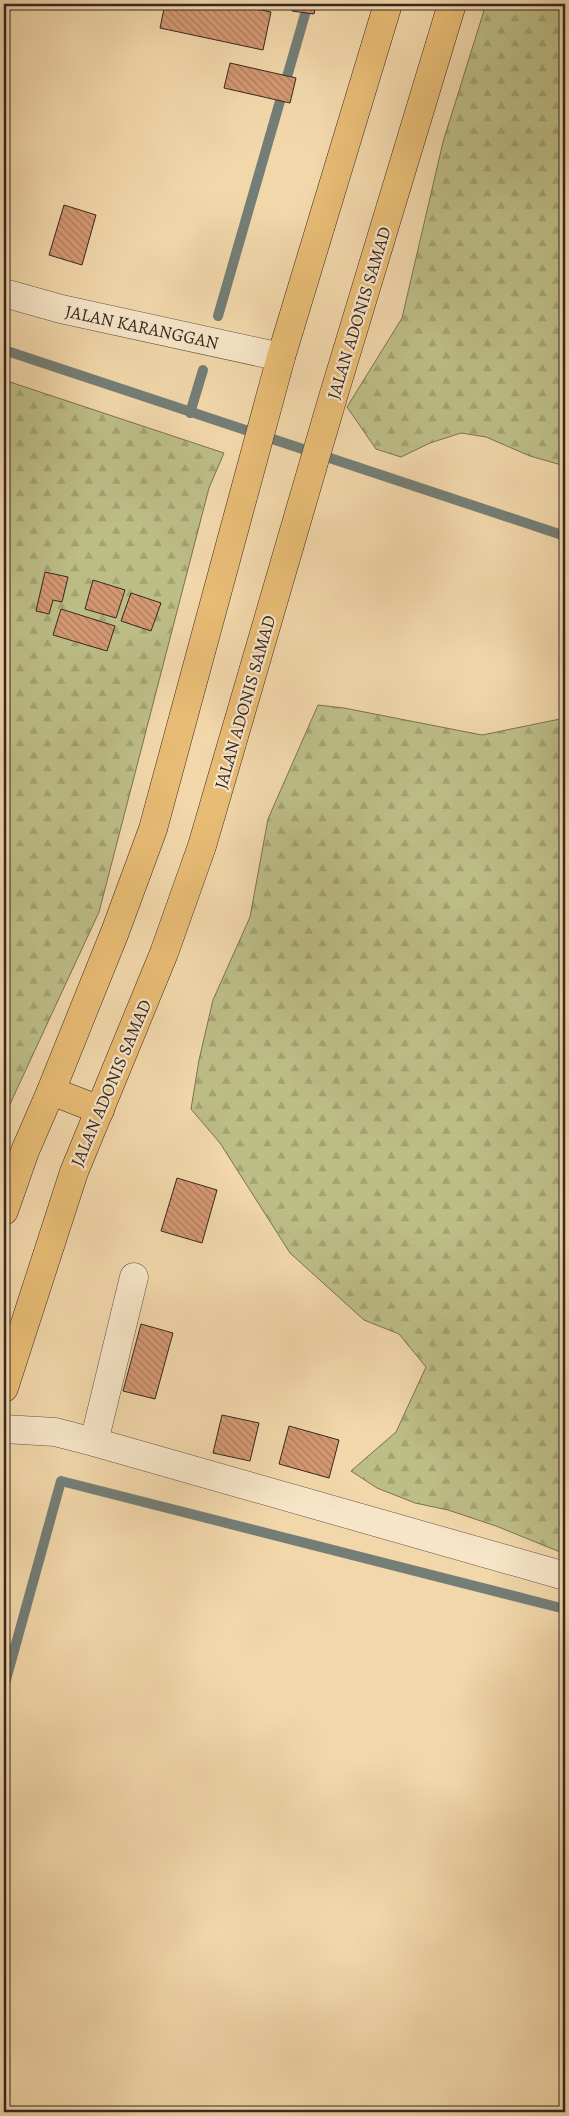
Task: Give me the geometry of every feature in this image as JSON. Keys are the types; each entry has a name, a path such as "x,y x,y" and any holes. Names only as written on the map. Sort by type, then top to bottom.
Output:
{"highway":[{"path":"4,1211 25,1151 115,932 153,828 278,368 388,4"},
{"name":"JALAN ADONIS SAMAD","path":"4,1388 74,1172 164,953 202,846 297,526 333,397 452,4"},
{"path":"51,1091 100,1110"}],"street":[{"name":"JALAN KARANGGAN","path":"4,293 278,368"},
{"path":"94,1442 134,1277"},
{"path":"4,1429 55,1432 94,1442 565,1576"}],"green space":[{"path":"486,4 565,4 565,466 530,456 486,437 461,433 430,443 401,457 376,449 347,407 402,318 443,142"},
{"path":"4,380 224,453 209,488 99,912 4,1117"},
{"path":"318,705 344,708 482,735 565,718 565,1554 496,1526 448,1510 415,1503 377,1488 351,1471 396,1432 426,1367 399,1334 364,1320 290,1253 220,1143 191,1109 199,1060 213,1000 250,917 268,819"}],"building":[{"path":"165,4 232,4 271,12 263,50 160,28"},
{"path":"293,4 316,4 314,14 292,11"},
{"path":"230,63 296,78 290,103 224,88"},
{"path":"64,205 96,215 82,265 49,255"},
{"path":"45,572 68,577 62,602 53,600 49,614 36,611"},
{"path":"93,580 125,590 116,618 85,609"},
{"path":"131,593 161,603 151,631 121,621"},
{"path":"61,609 115,626 107,651 53,635"},
{"path":"177,1178 217,1190 202,1243 161,1231"},
{"path":"141,1324 173,1333 155,1399 123,1391"},
{"path":"222,1415 259,1423 250,1461 213,1453"},
{"path":"289,1426 339,1440 329,1478 279,1464"}],"waterway":[{"path":"218,316 308,4"},
{"path":"4,350 565,536"},
{"path":"190,413 203,370"},
{"path":"4,1687 61,1481 565,1609"}]}
